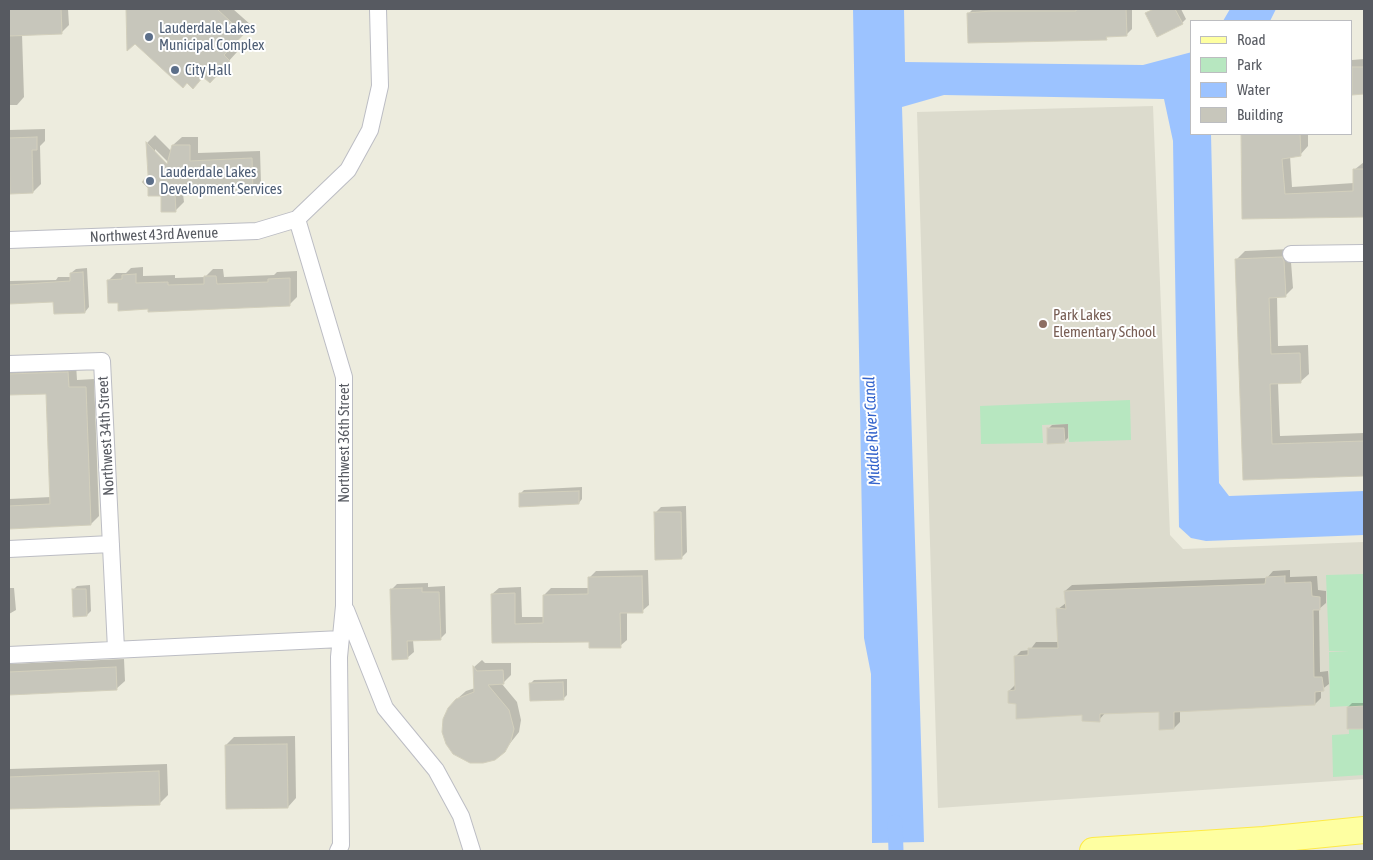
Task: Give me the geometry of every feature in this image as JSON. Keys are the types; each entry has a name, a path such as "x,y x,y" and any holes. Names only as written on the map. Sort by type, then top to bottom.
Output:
{"main road":[{"path":"1093,851 1364,830"},
{"path":"1273,851 1300,836"}],"street":[{"path":"297,219 348,170 370,130 380,86 378,9"},
{"name":"Northwest 43rd Avenue","path":"9,240 258,231 297,219"},
{"name":"Northwest 36th Street","path":"297,219 344,377 341,845 338,851"},
{"path":"1291,254 1364,253"},
{"name":"Northwest 34th Street","path":"9,364 102,361 116,649"},
{"path":"9,548 111,544"},
{"path":"344,606 385,708 436,770 461,816 472,851"},
{"path":"9,655 341,639"}],"shaded area":[{"name":"Park Lakes Elementary School","path":"1153,106 1170,535 1183,549 1364,542 1364,779 938,808 917,112"}],"green space":[{"path":"1130,400 1131,440 1069,442 1068,424 1042,425 1043,443 981,444 980,406"},
{"path":"1364,574 1364,775 1333,777 1332,735 1349,734 1348,706 1330,707 1329,652 1349,651 1329,651 1326,575"}],"water":[{"path":"853,9 904,9 905,62 1143,65 1190,53 1190,135 1211,135 1219,483 1229,496 1364,491 1364,535 1206,541 1191,538 1179,527 1173,141 1164,99 944,95 902,107 924,842 872,843 871,674 864,638"},
{"path":"1230,9 1276,9 1270,20 1224,20"}],"building":[{"path":"9,9 61,9 62,34 9,36"},
{"path":"126,9 217,9 244,34 224,55 230,61 210,83 203,77 193,89 187,83 183,88 135,44 127,51"},
{"path":"1076,9 1126,9 1127,36 1106,37 1107,40 968,43 967,13 991,11 1076,11"},
{"path":"1154,9 1175,9 1183,24 1157,37 1145,13"},
{"path":"1353,67 1364,67 1364,94 1353,95"},
{"path":"1241,135 1300,135 1301,156 1282,159 1285,194 1353,191 1353,169 1364,169 1364,217 1242,219"},
{"path":"37,137 37,150 32,150 33,193 10,194 9,138"},
{"path":"146,142 167,164 172,145 190,145 190,161 252,158 253,193 175,195 176,212 161,212 161,196 148,196 148,188 142,182 148,175"},
{"path":"1282,257 1284,261 1286,297 1269,298 1271,354 1300,353 1301,383 1270,384 1272,444 1364,441 1364,476 1243,480 1235,259"},
{"path":"83,272 85,313 54,314 53,302 9,304 9,285 70,281 70,273"},
{"path":"136,274 136,283 168,282 168,285 204,284 204,276 216,276 217,284 268,282 268,279 290,278 290,306 148,312 148,309 118,311 118,303 108,303 107,280 122,279 122,275"},
{"path":"68,372 69,387 86,387 91,525 9,529 9,506 50,504 46,394 9,395 9,374"},
{"path":"1047,428 1064,428 1065,443 1047,444"},
{"path":"579,491 579,504 519,507 519,493"},
{"path":"654,512 681,512 682,559 655,560"},
{"path":"642,576 643,613 620,613 621,648 589,648 589,642 492,643 491,594 515,593 515,624 543,623 543,595 588,594 588,577"},
{"path":"1285,576 1285,583 1311,582 1312,596 1320,597 1320,610 1313,610 1314,677 1322,677 1324,691 1315,692 1315,705 1174,712 1174,729 1159,730 1159,712 1100,714 1100,722 1082,721 1082,715 1016,719 1016,704 1008,703 1008,691 1015,690 1014,656 1028,655 1028,648 1058,648 1056,608 1066,609 1064,591 1265,584 1266,577"},
{"path":"422,588 422,592 439,592 441,640 407,641 408,659 392,660 390,589"},
{"path":"72,589 86,589 87,616 73,617"},
{"path":"473,666 477,671 503,670 504,684 488,685 509,710 514,729 511,741 505,752 495,760 483,763 470,763 453,754 446,744 442,732 443,719 448,708 456,699 474,692"},
{"path":"116,667 117,690 9,695 9,672"},
{"path":"563,682 564,700 530,701 529,683"},
{"path":"1364,706 1364,729 1347,729 1347,707"},
{"path":"287,744 288,808 226,809 225,745"},
{"path":"159,771 160,805 9,809 9,777"}],"waterway":[{"name":"Middle River Canal","path":"895,822 896,851"}],"place":[{"name":"Lauderdale Lakes Municipal Complex","path":"149,37"},
{"name":"City Hall","path":"175,70"},
{"name":"Lauderdale Lakes Development Services","path":"150,181"},
{"name":"Park Lakes Elementary School","path":"1043,324"}]}
